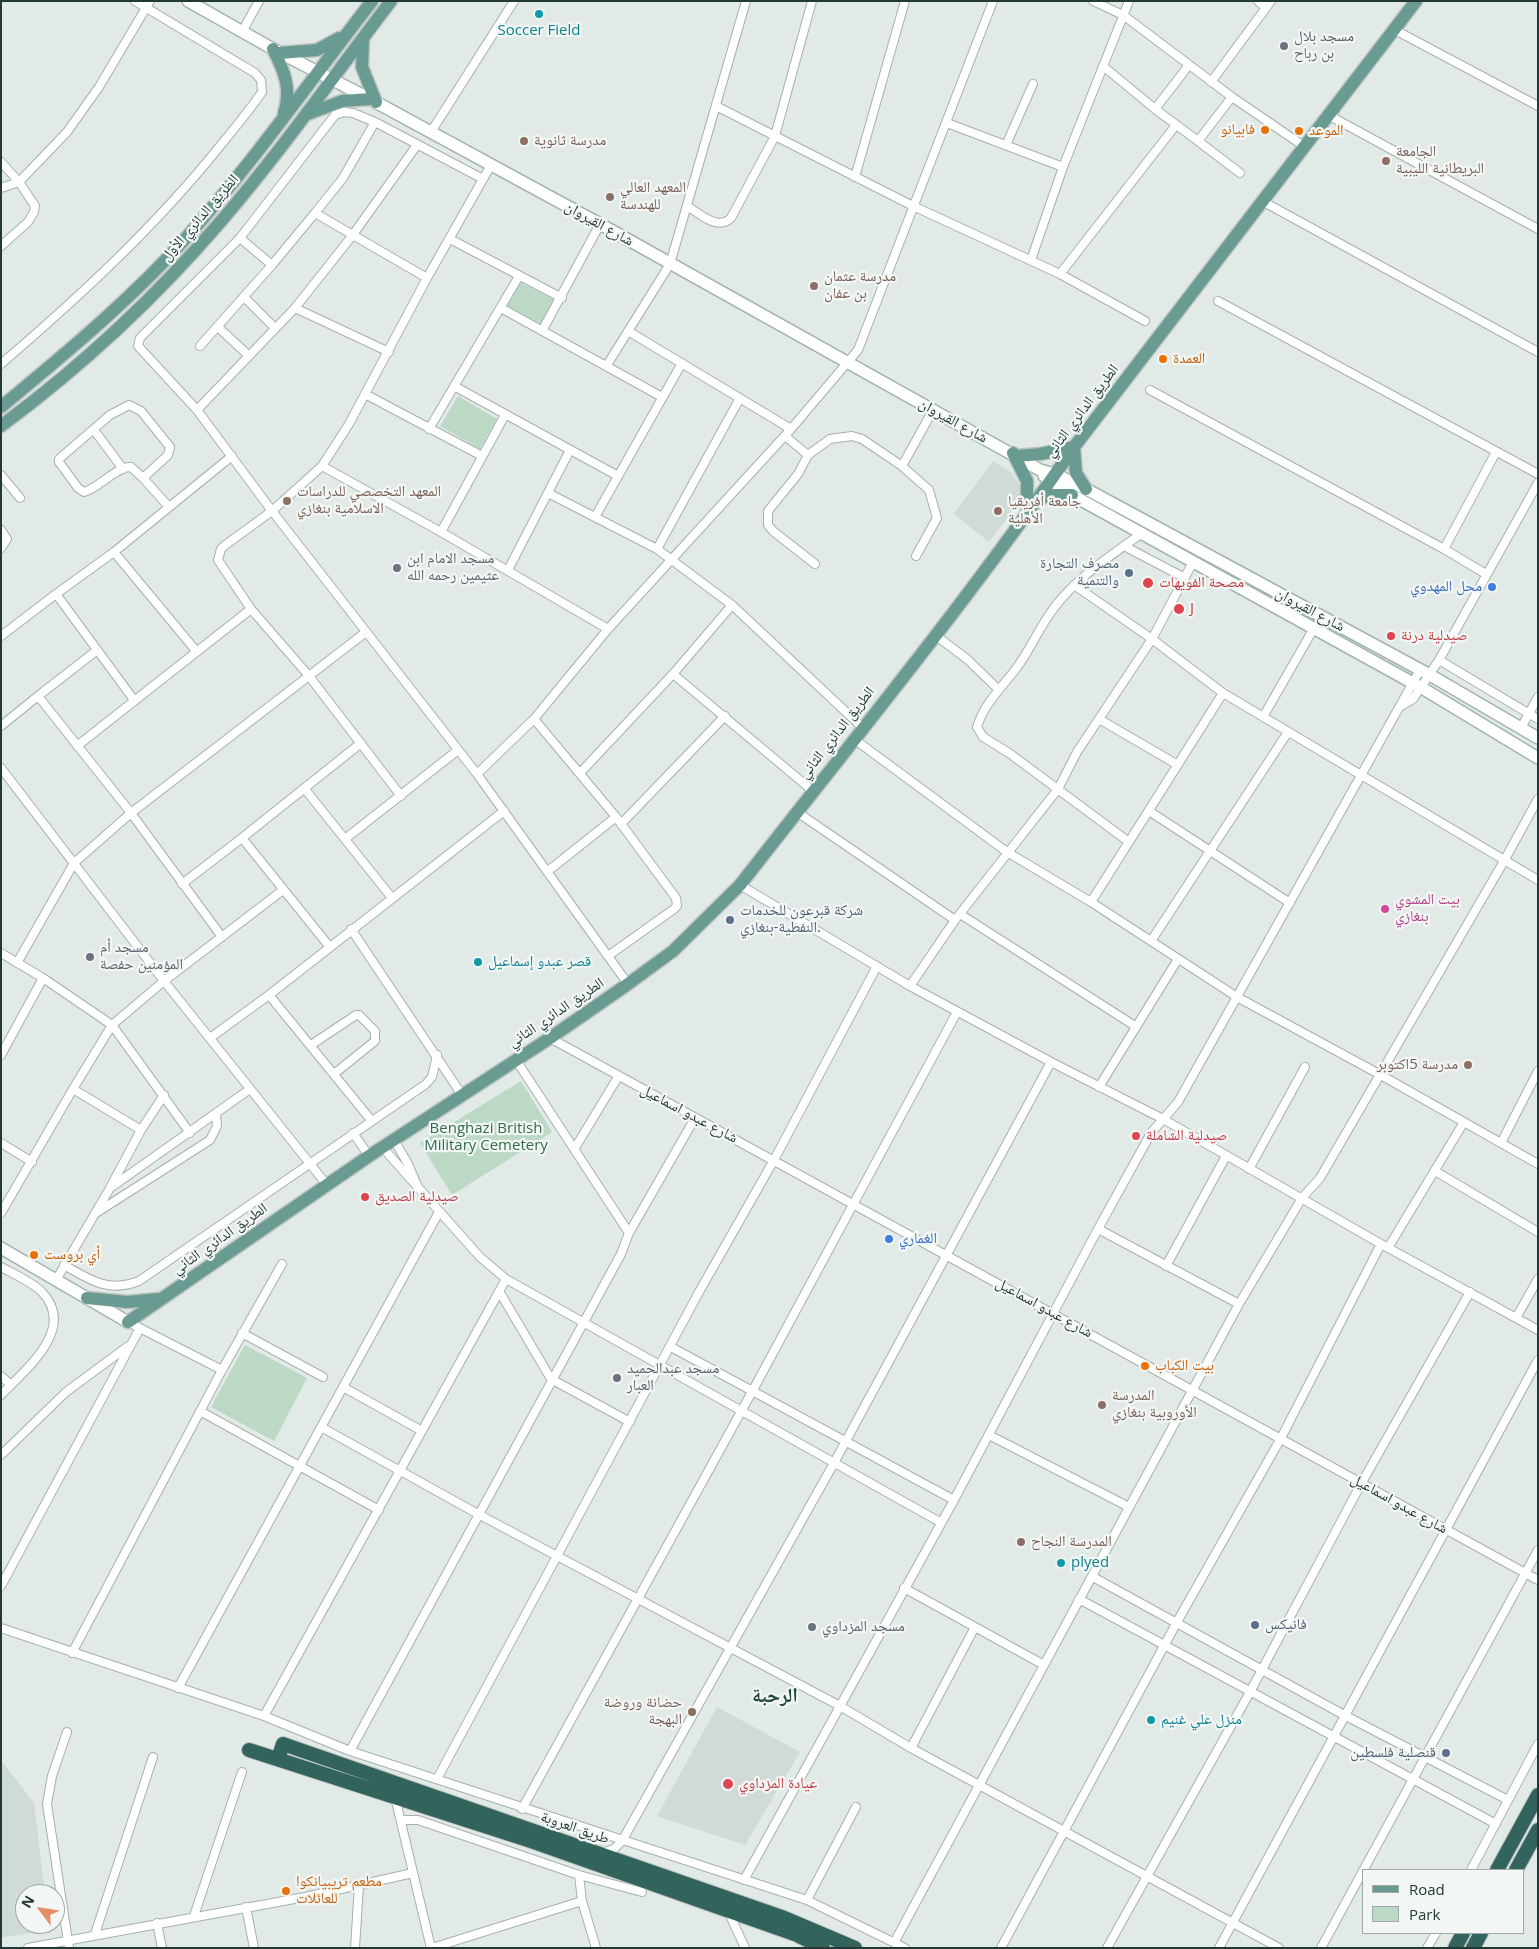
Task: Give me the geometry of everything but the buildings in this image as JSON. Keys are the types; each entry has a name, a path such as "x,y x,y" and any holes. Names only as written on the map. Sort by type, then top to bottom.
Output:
{"highway":[{"name":"طريق العروبة","path":"278,1759 283,1744 782,1917 855,1948"},
{"name":"طريق العروبة","path":"249,1750 525,1839 797,1935 823,1948"},
{"path":"1498,1869 1538,1795"},
{"path":"1517,1869 1538,1830"},
{"path":"1455,1948 1462,1934"},
{"path":"1473,1948 1480,1934"}],"main road":[{"name":"شارع القيروان","path":"188,1 277,52 373,101 600,224 1053,478 1086,489 1425,672 1538,738"},
{"name":"الطريق الدائري الأول","path":"1,407 105,320 149,277 221,198 372,1"},
{"name":"الطريق الدائري الأول","path":"1,426 82,361 161,286 222,221 304,117 391,1"},
{"name":"الطريق الدائري الثاني","path":"128,1322 370,1156 550,1038 628,984 673,951 740,885 935,635 1027,514 1074,447 1262,201 1330,116 1416,1"},
{"path":"281,120 288,95 287,82 277,52 317,50 346,35"},
{"path":"304,117 329,104 348,100 373,101 362,67 364,36"},
{"path":"1027,514 1027,481 1015,455 1040,454 1074,447 1076,472 1086,489"},
{"path":"1053,478 1072,494 1417,685 1538,758"},
{"path":"1037,500 1049,496 1072,494"},
{"path":"1,1248 128,1322"},
{"path":"87,1298 127,1302 164,1298"}],"street":[{"path":"1,364 115,261 161,216 197,175 262,92 261,80 255,73 149,4 135,1"},
{"path":"242,32 259,1"},
{"path":"431,132 514,1"},
{"path":"607,365 670,264 746,1"},
{"path":"687,206 718,224 727,223 731,218 775,136 812,1"},
{"path":"855,177 906,1"},
{"path":"477,774 534,719 608,629 671,558 785,436 858,350 915,207 993,1"},
{"path":"1094,1 1123,15 1211,82 1305,147"},
{"path":"1031,260 1064,168 1129,1"},
{"path":"1211,82 1268,4 1258,1"},
{"path":"1,188 19,182 67,132 100,87 149,4"},
{"path":"1395,30 1538,106"},
{"path":"1155,109 1189,64"},
{"path":"1103,66 1155,109 1240,174"},
{"path":"1006,146 1033,84"},
{"path":"1198,141 1232,97"},
{"path":"716,106 915,207 1060,274 1145,321"},
{"path":"483,179 353,113 344,112 335,116 240,238 138,342 140,349 197,410 272,511 477,774 628,984"},
{"path":"1330,116 1538,229"},
{"path":"200,346 272,265 343,178 374,122"},
{"path":"947,122 1064,168"},
{"path":"1060,274 1176,125"},
{"path":"197,410 295,308 352,236 417,145"},
{"path":"1,162 32,200 34,212 20,231 1,246"},
{"path":"401,796 309,676 251,609 218,560 218,555 224,546 272,511 322,466 349,424 427,278 491,165"},
{"path":"1262,201 1538,352"},
{"path":"315,213 427,278"},
{"path":"542,331 562,298 600,224"},
{"path":"240,238 272,265"},
{"path":"450,239 562,298"},
{"path":"429,429 518,276"},
{"path":"244,297 275,328"},
{"path":"1218,301 1538,474"},
{"path":"295,308 389,352"},
{"path":"501,308 662,397"},
{"path":"218,327 249,356"},
{"path":"628,331 791,429"},
{"path":"595,517 682,363"},
{"path":"454,386 618,476"},
{"path":"1150,390 1444,549 1486,574"},
{"path":"364,394 482,456"},
{"path":"657,549 740,398"},
{"path":"143,478 168,455 170,447 140,410 134,406 124,406 58,459 78,488 84,492 91,490 123,468 131,467 169,507"},
{"path":"902,466 933,410"},
{"path":"441,532 505,415"},
{"path":"94,430 123,468"},
{"path":"785,436 808,455"},
{"path":"815,564 773,531 767,518 768,511 798,474 808,455 830,439 852,436 862,439 902,466 929,490 937,518 916,556"},
{"path":"508,570 570,450"},
{"path":"1444,549 1496,452"},
{"path":"1,636 114,552 232,456"},
{"path":"322,466 508,570 608,629"},
{"path":"1,475 20,498"},
{"path":"744,1880 940,1522 954,1500 1151,1133 1175,1108 1401,706 1425,672 1439,660 1538,483"},
{"path":"548,493 671,558 732,605 862,727"},
{"path":"1,530 6,539 1,548"},
{"path":"1129,842 1058,789 983,737 977,727 998,689 1016,669 1053,609 1074,585 1142,533"},
{"path":"1124,546 1185,578"},
{"path":"114,552 197,652"},
{"path":"910,986 958,917 1058,789 1077,752 1152,639 1193,562"},
{"path":"1074,585 1152,639 1223,693 1538,880"},
{"path":"56,594 96,651 134,700"},
{"path":"580,773 673,674 732,605"},
{"path":"77,746 251,609"},
{"path":"1263,718 1314,628"},
{"path":"17,963 74,863 131,813 366,632"},
{"path":"935,635 967,659 998,689"},
{"path":"1,726 96,651"},
{"path":"1439,660 1538,719"},
{"path":"673,674 813,791"},
{"path":"1091,902 1223,693"},
{"path":"38,696 131,813 222,937"},
{"path":"1521,728 1538,698"},
{"path":"548,871 619,821 725,716"},
{"path":"534,719 619,821 677,902 674,909 667,915 608,956"},
{"path":"1100,719 1178,765"},
{"path":"1152,941 1288,732"},
{"path":"854,740 1007,852 1091,902 1237,997 1379,1074 1538,1164"},
{"path":"182,884 360,743"},
{"path":"345,839 458,750"},
{"path":"1,768 164,981 327,1186"},
{"path":"304,788 392,898"},
{"path":"895,1941 1093,1577 1238,1304 1302,1198 1320,1178 1538,799"},
{"path":"210,1038 269,995 329,946 504,811"},
{"path":"1149,811 1290,903"},
{"path":"797,812 958,917 1135,1026"},
{"path":"242,838 329,946"},
{"path":"740,885 956,1012 1163,1119 1385,1246 1538,1330"},
{"path":"1,1213 112,1025 164,981 283,890"},
{"path":"351,929 462,1095"},
{"path":"1,953 43,978 112,1025 164,1094 190,1133"},
{"path":"1099,1086 1178,959"},
{"path":"437,1779 659,1366 774,1160 877,966"},
{"path":"1,1055 43,978"},
{"path":"269,995 371,1120"},
{"path":"522,1809 753,1390 956,1012"},
{"path":"311,1045 356,1015 363,1018 375,1031 375,1041 334,1074"},
{"name":"شارع عبدو اسماعيل","path":"550,1038 1538,1580"},
{"path":"64,1265 99,1283 112,1287 124,1287 139,1281 426,1084 432,1077 437,1055"},
{"path":"516,1060 630,1233"},
{"path":"599,1854 614,1849 622,1841 834,1463 1051,1062"},
{"path":"1249,1169 1305,1067"},
{"path":"1500,1143 1538,1071"},
{"path":"575,1148 618,1076"},
{"path":"73,1089 141,1130"},
{"path":"110,1188 250,1089"},
{"path":"56,1280 110,1188 141,1130 164,1094"},
{"path":"94,1215 210,1140 217,1126 216,1114"},
{"path":"350,1751 630,1233 695,1118"},
{"path":"1002,1948 1063,1830 1281,1438 1385,1246 1464,1122"},
{"path":"353,1133 370,1156"},
{"path":"394,1140 408,1164 417,1186"},
{"path":"1,1143 32,1162"},
{"path":"383,1148 400,1170 417,1186 480,1258 506,1279 940,1522"},
{"path":"1166,1266 1226,1156"},
{"path":"1434,1171 1538,1232"},
{"path":"178,1688 439,1212"},
{"path":"1098,1229 1238,1304"},
{"path":"72,1653 222,1370 282,1264"},
{"path":"1,1267 40,1291 52,1308 53,1317 52,1332 46,1347 1,1395"},
{"path":"264,1716 506,1279"},
{"path":"1516,1318 1538,1279"},
{"path":"499,1291 551,1379 630,1422"},
{"path":"1107,1948 1250,1692 1361,1484 1470,1292"},
{"path":"128,1322 222,1370"},
{"path":"1,1586 140,1328"},
{"path":"242,1333 323,1377"},
{"path":"1,1455 66,1392 129,1346"},
{"path":"671,1347 954,1500"},
{"path":"1219,1948 1332,1736 1538,1360"},
{"path":"1,1376 11,1385"},
{"path":"343,1387 422,1430"},
{"path":"200,1411 379,1510"},
{"path":"321,1426 478,1514 840,1706 911,1748 1278,1948"},
{"path":"989,1435 1129,1507"},
{"path":"1365,1869 1538,1550"},
{"path":"1093,1577 1344,1715 1508,1800"},
{"path":"904,1588 1044,1665"},
{"path":"1080,1599 1496,1824"},
{"path":"911,1748 975,1627"},
{"path":"1,1628 264,1716 350,1751 522,1809 807,1900 895,1941 905,1948"},
{"path":"67,1732 52,1776 47,1804 69,1948"},
{"path":"1471,1869 1538,1744"},
{"path":"95,1934 154,1757"},
{"path":"194,1916 242,1772"},
{"path":"395,1797 431,1948 582,1902"},
{"path":"807,1900 856,1807"},
{"path":"401,1820 418,1820 579,1874 642,1892"},
{"path":"28,1948 413,1873"},
{"path":"579,1874 582,1902 596,1948"},
{"path":"1321,1948 1362,1874"},
{"path":"355,1948 359,1884"},
{"path":"246,1907 254,1948"},
{"path":"728,1911 745,1948"},
{"path":"158,1923 162,1948"},
{"path":"1427,1948 1435,1934"}],"shaded area":[{"path":"993,461 1011,472 1022,489 1020,501 989,542 954,514"},
{"name":"عيادة المزداوي","path":"717,1707 800,1752 745,1845 657,1816"},
{"path":"1,1760 34,1803 44,1884 15,1884 15,1934 26,1934 1,1938"}],"green space":[{"path":"520,282 554,300 541,324 507,306"},
{"path":"458,396 497,419 480,449 440,426"},
{"name":"Benghazi British Military Cemetery","path":"521,1081 552,1132 452,1195 420,1143"},
{"path":"245,1345 307,1378 274,1441 211,1407"}],"place":[{"name":"Soccer Field","path":"539,14"},
{"name":"مسجد بلال بن رباح","path":"1284,46"},
{"name":"فابيانو","path":"1265,130"},
{"name":"الموعد","path":"1299,131"},
{"name":"مدرسة ثانوية","path":"524,141"},
{"name":"الجامعة البريطانية الليبية","path":"1386,161"},
{"name":"المعهد العالي للهندسة","path":"610,197"},
{"name":"مدرسة عثمان بن عفان","path":"814,286"},
{"name":"العمدة","path":"1163,359"},
{"name":"المعهد التخصصي للدراسات الاسلامية بنغازي","path":"287,501"},
{"name":"جامعة أفريقيا الأهلية","path":"998,511"},
{"name":"مسجد الامام ابن عثيمين رحمه الله","path":"397,568"},
{"name":"مصرف التجارة والتنمية","path":"1129,573"},
{"name":"مصحة الفويهات","path":"1148,583"},
{"name":"محل المهدوي","path":"1492,587"},
{"name":"J","path":"1179,609"},
{"name":"صيدلية درنة","path":"1391,636"},
{"name":"بيت المشوي بنغازي","path":"1385,909"},
{"name":"شركة قبرعون للخدمات النفطية-بنغازي.","path":"730,920"},
{"name":"مسجد أم المؤمنين حفصة","path":"90,957"},
{"name":"قصر عبدو إسماعيل","path":"478,962"},
{"name":"مدرسة 5اكتوبر","path":"1468,1065"},
{"name":"صيدلية الشاملة","path":"1136,1136"},
{"name":"صيدلية الصديق","path":"365,1197"},
{"name":"الغماري","path":"889,1239"},
{"name":"أي بروست","path":"34,1255"},
{"name":"بيت الكباب","path":"1145,1366"},
{"name":"مسجد عبدالحميد العبار","path":"617,1378"},
{"name":"المدرسة الأوروبية بنغازي","path":"1102,1405"},
{"name":"المدرسة النجاح","path":"1021,1542"},
{"name":"plyed","path":"1061,1563"},
{"name":"فانيكس","path":"1255,1625"},
{"name":"مسجد المزداوي","path":"812,1627"},
{"name":"حضانة وروضة البهجة","path":"692,1712"},
{"name":"منزل علي غنيم","path":"1151,1720"},
{"name":"قنصلية فلسطين","path":"1446,1753"},
{"name":"عيادة المزداوي","path":"728,1784"},
{"name":"مطعم تريبيانكوا للعائلات","path":"286,1891"}],"district":[{"name":"الرحبة","path":"775,1696"}]}
